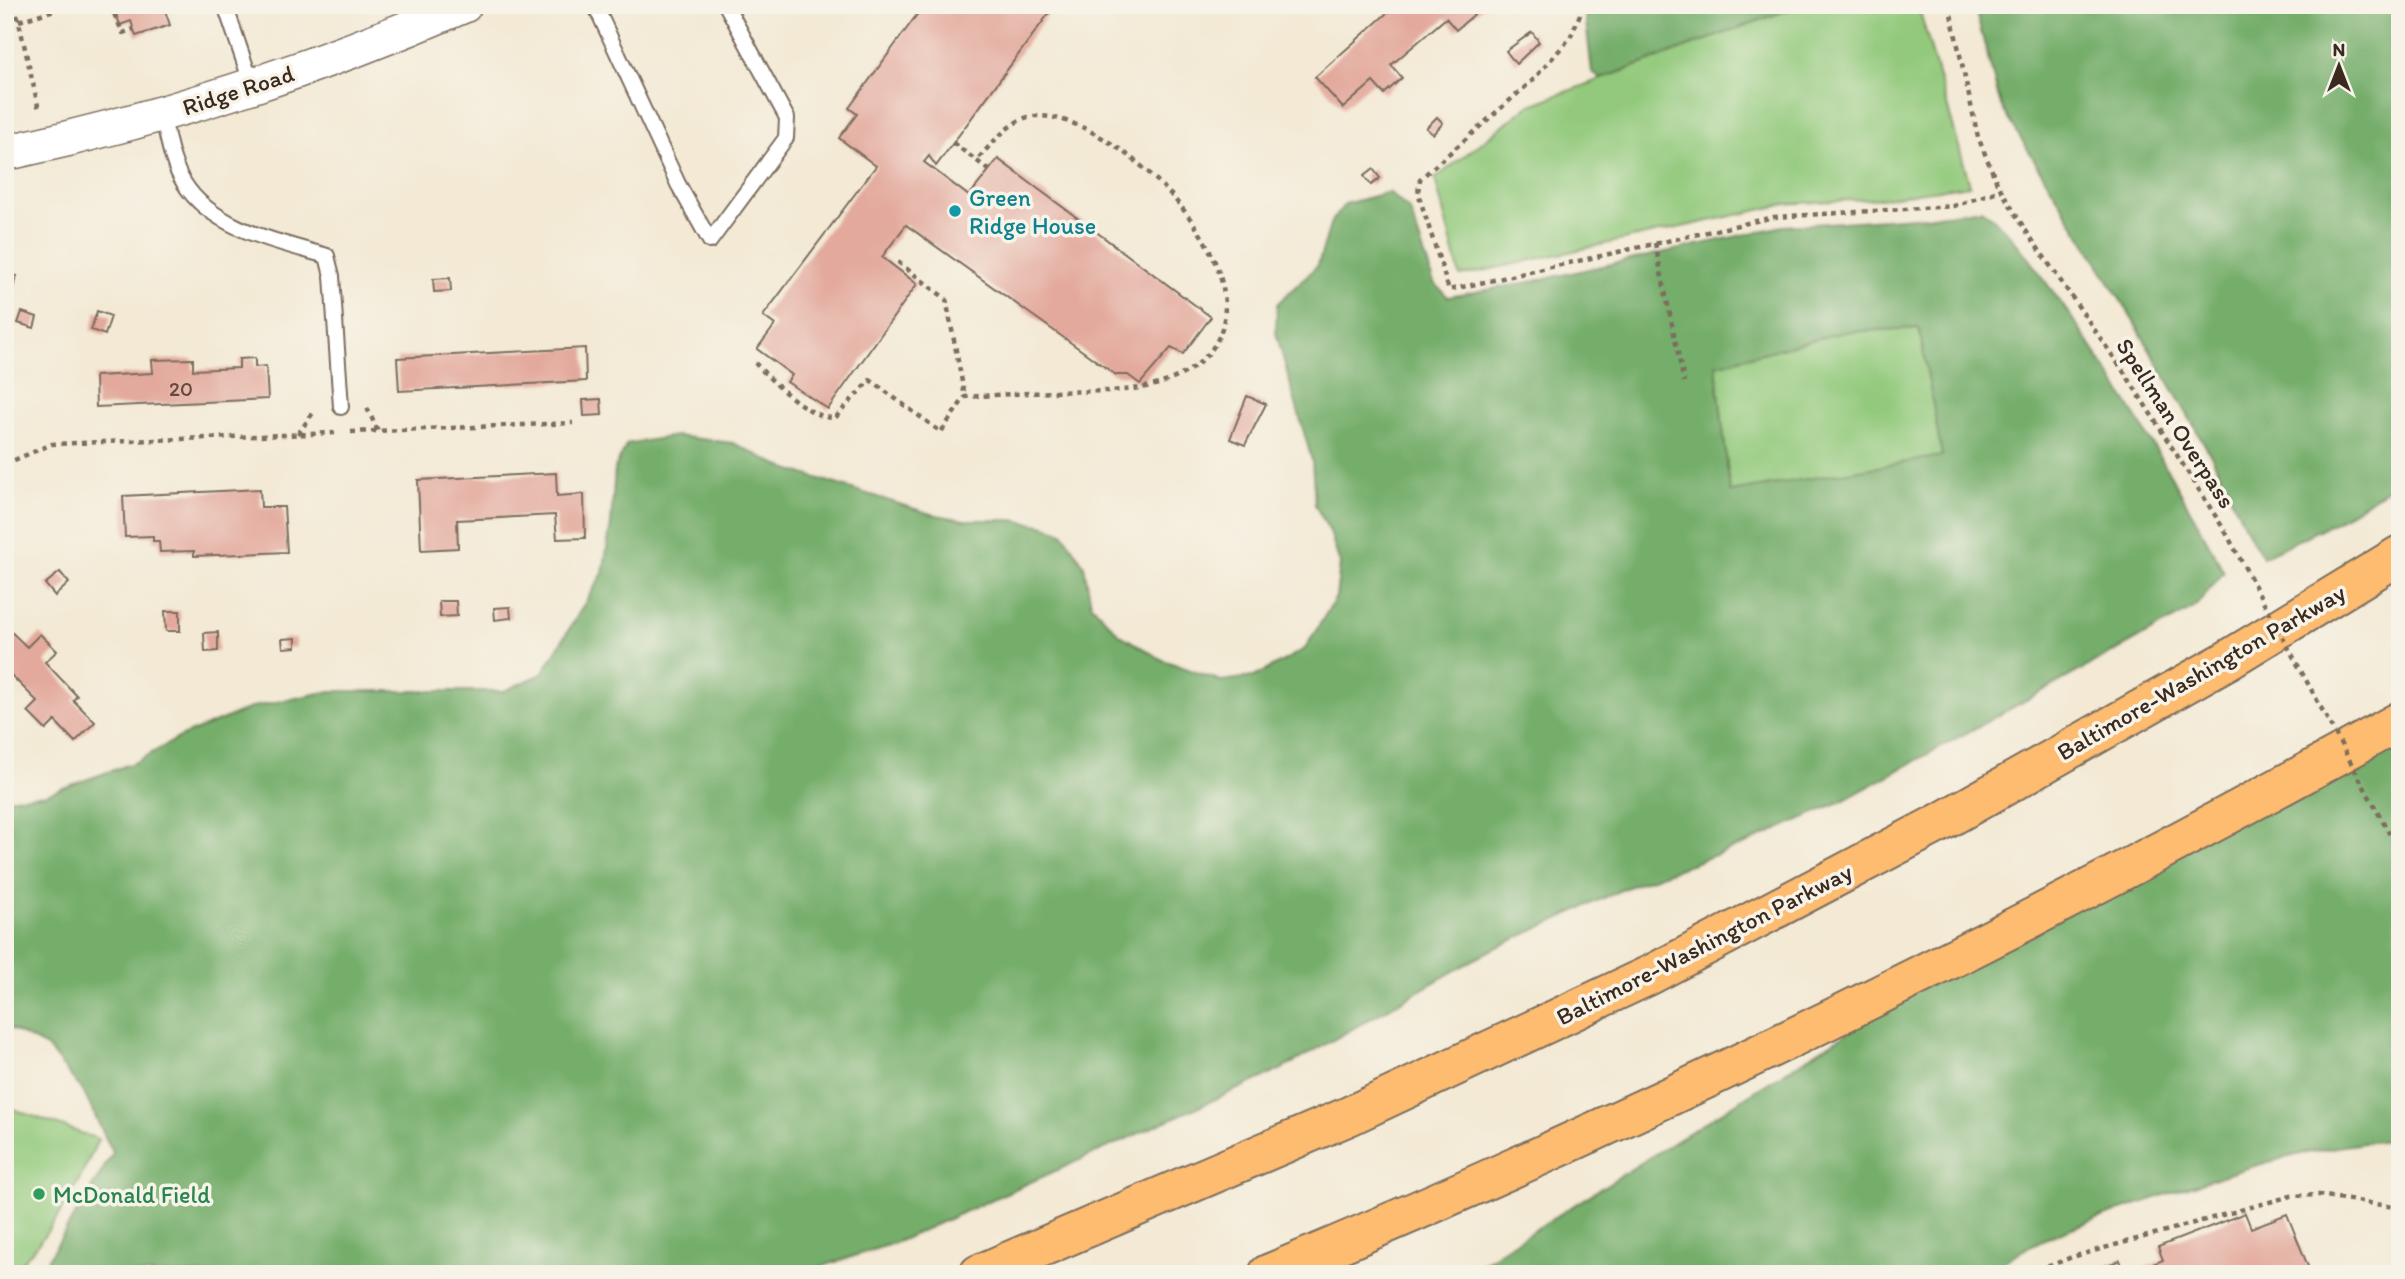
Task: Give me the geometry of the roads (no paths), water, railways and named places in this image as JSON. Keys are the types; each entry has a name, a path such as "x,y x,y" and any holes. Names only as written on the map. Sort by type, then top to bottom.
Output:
{"highway":[{"name":"Baltimore-Washington Parkway","path":"979,1274 1349,1116 1650,975 1941,822 2226,661 2400,555"},
{"path":"1268,1274 1381,1227 1686,1089 1991,942 2400,721"}],"street":[{"name":"Ridge Road","path":"5,153 162,115 253,86 464,5"}],"lane":[{"path":"225,5 253,86"},
{"path":"595,5 678,184 710,241 786,138 789,127 787,118 726,5"},
{"path":"162,115 180,175 205,207 265,238 327,256 332,276 341,407"}],"place":[{"name":"Green Ridge House","path":"955,211"},
{"name":"McDonald Field","path":"39,1194"}]}
